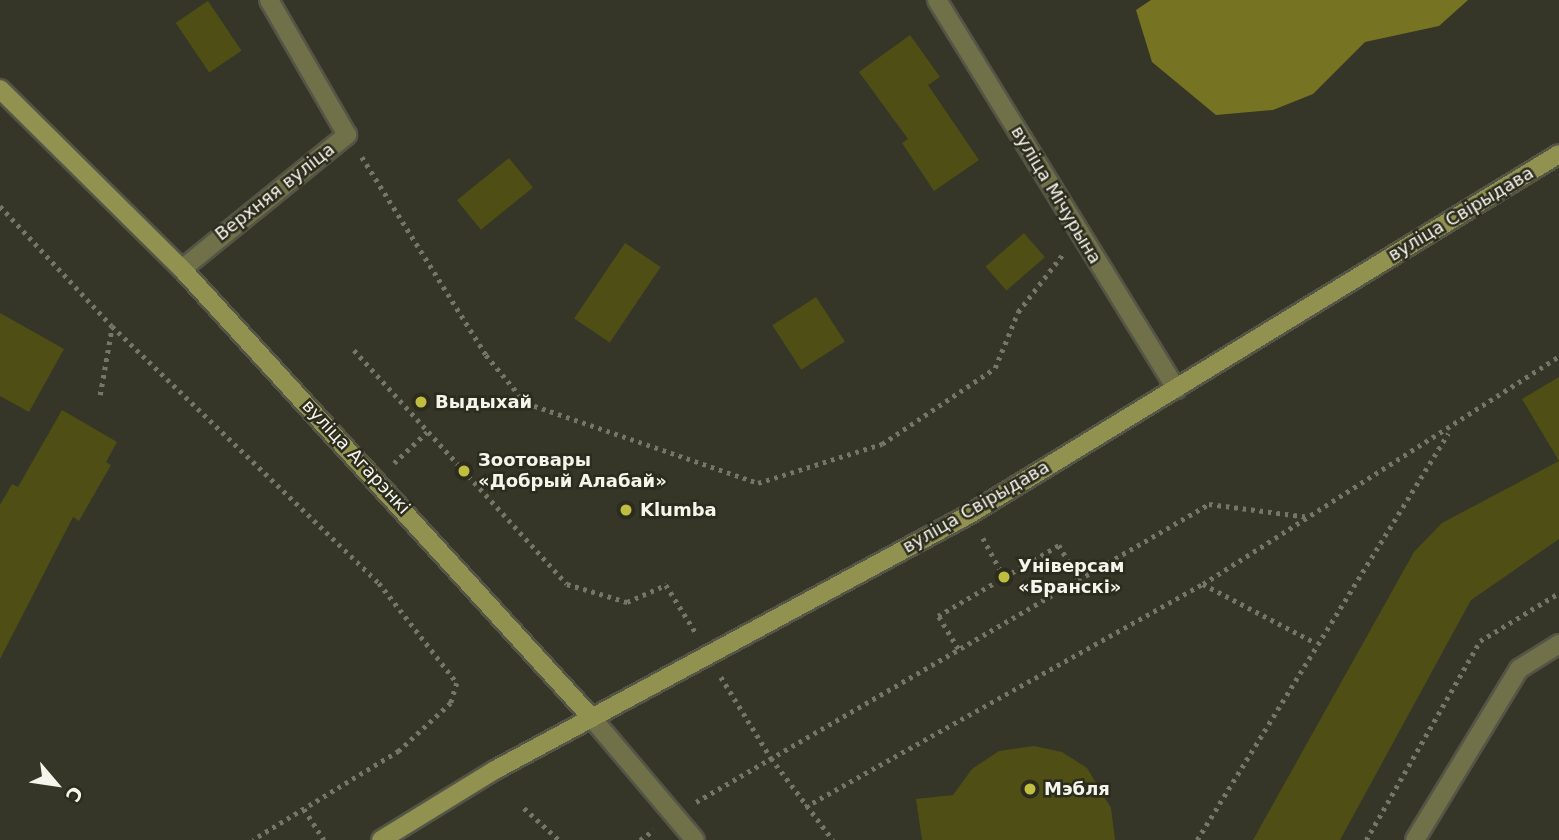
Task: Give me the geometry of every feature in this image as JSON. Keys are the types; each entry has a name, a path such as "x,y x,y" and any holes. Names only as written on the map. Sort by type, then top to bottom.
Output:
{"main road":[{"name":"вуліца Агарэнкі","path":"0,89 182,269 377,479 591,717"},
{"name":"вуліца Свірыдава","path":"381,840 708,652 970,514 1559,154"}],"street":[{"name":"Верхняя вуліца","path":"182,269 347,135 269,0"},
{"name":"вуліца Мічурына","path":"937,0 1176,389"},
{"path":"1415,840 1519,669 1559,644"},
{"name":"вуліца Агарэнкі","path":"591,717 695,840"}],"path":[{"path":"347,135 486,355 526,403 758,483 882,444 995,368 1018,312 1080,234"},
{"path":"0,206 112,326 379,583 457,683 452,703 399,751 253,840"},
{"path":"100,395 112,326"},
{"path":"354,350 567,584 627,602 666,585 771,758 832,840"},
{"path":"805,807 1203,583 1450,429 1559,356"},
{"path":"1196,840 1314,642 1450,429"},
{"path":"377,479 427,432"},
{"path":"640,840 771,758 1209,503 1310,517"},
{"path":"970,514 1004,577"},
{"path":"958,649 938,616 1059,545 1078,578"},
{"path":"1203,583 1314,642"},
{"path":"1366,840 1480,641 1559,593"},
{"path":"524,808 559,840"},
{"path":"304,809 324,840"}],"shaded area":[{"path":"1151,0 1468,0 1439,26 1365,42 1313,94 1273,110 1216,115 1152,62 1136,10"}],"building":[{"path":"208,1 242,51 209,73 176,23"},
{"path":"910,35 940,77 928,85 979,160 934,191 902,143 908,139 859,72"},
{"path":"509,158 533,188 481,230 457,200"},
{"path":"1024,233 1045,257 1007,291 986,266"},
{"path":"625,243 661,267 610,342 574,318"},
{"path":"816,297 845,341 801,370 772,325"},
{"path":"0,313 64,349 29,412 0,396"},
{"path":"1559,377 1559,461 1522,399"},
{"path":"62,410 117,442 106,462 111,465 79,521 73,517 0,659 0,505 12,484 18,487"},
{"path":"1559,461 1559,539 1471,600 1340,840 1253,840 1414,552 1442,523"},
{"name":"Мэбля","path":"1034,746 1062,752 1087,768 1111,808 1115,840 922,840 916,799 953,795 972,769 999,751"}],"place":[{"name":"Выдыхай","path":"421,402"},
{"name":"Зоотовары «Добрый Алабай»","path":"464,471"},
{"name":"Klumba","path":"626,510"},
{"name":"Універсам «Бранскі»","path":"1004,577"},
{"name":"Мэбля","path":"1030,789"}]}
